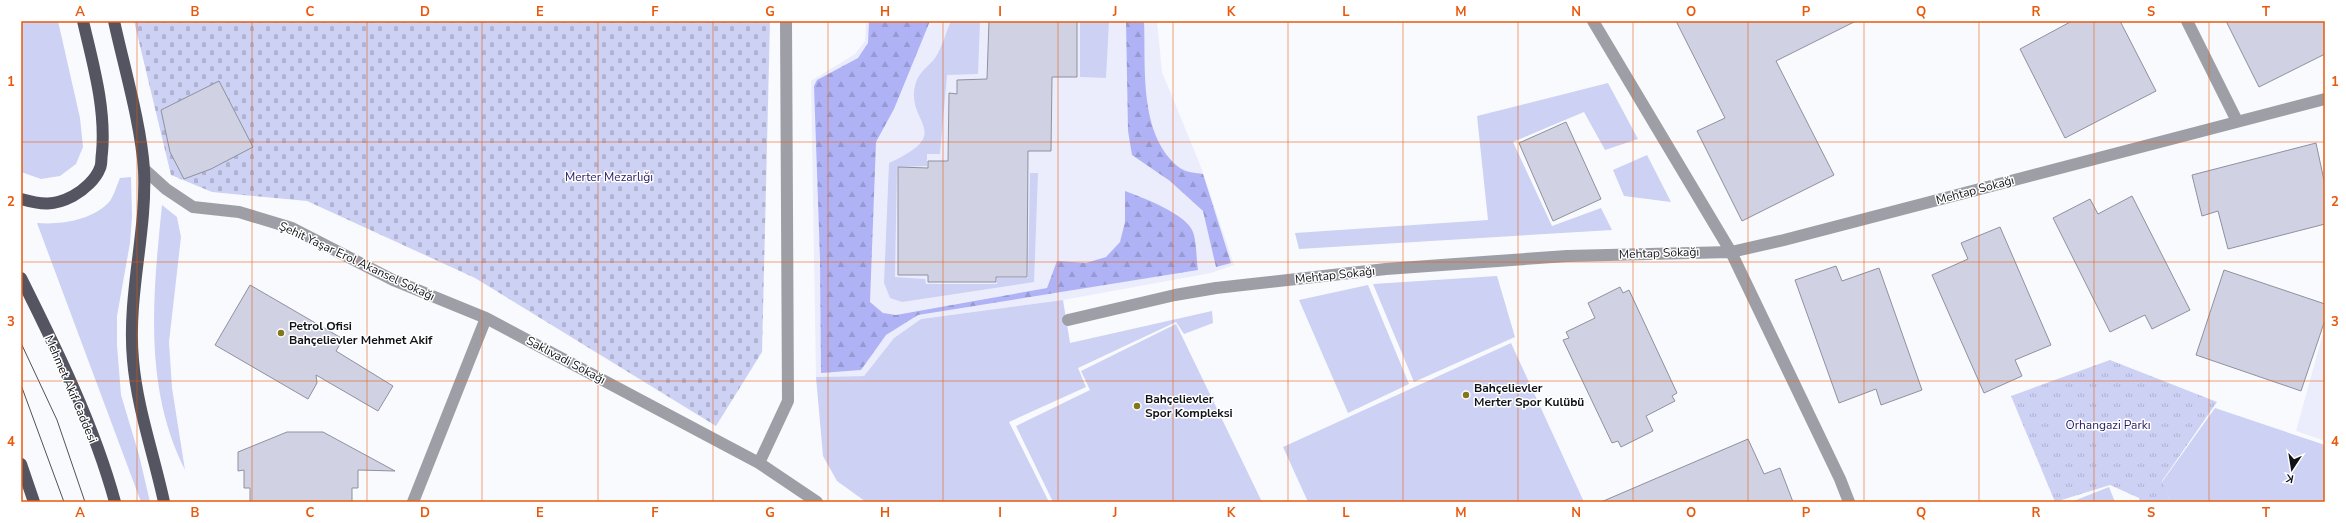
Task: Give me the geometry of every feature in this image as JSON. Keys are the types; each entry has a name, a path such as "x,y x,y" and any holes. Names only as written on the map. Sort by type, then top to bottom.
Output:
{"main road":[{"path":"21,199 38,204 59,203 79,193 92,182 100,168 104,131 96,78 83,21"},
{"path":"114,21 141,144 144,170 143,216 133,312 132,359 140,406 152,448 164,502"},
{"name":"Mehmet Akif Caddesi","path":"21,278 81,407 110,481 115,502"},
{"path":"21,464 34,502"}],"street":[{"path":"759,463 788,401 786,21"},
{"path":"1593,21 1731,252 1840,479 1849,502"},
{"path":"2187,21 2237,121"},
{"name":"Mehtap Sokağı","path":"1068,320 1175,295 1216,288 1378,270 1567,256 1731,252 1784,240 2325,99"},
{"name":"Şehit Yaşar Erol Akansel Sokağı","path":"144,170 166,189 193,207 240,212 292,228 393,280 486,318"},
{"path":"413,502 486,318"},
{"name":"Saklıvadi Sokağı","path":"486,318 759,463 817,502"}],"shaded area":[{"path":"866,21 1157,21 1162,72 1201,167 1234,265 1211,273 1063,300 921,319 894,338 864,376 816,377 811,81 855,54 865,41"},
{"path":"2325,326 2325,441 2296,431"}],"green space":[{"path":"21,21 58,21 80,118 83,147 76,164 60,176 41,179 21,172"},
{"name":"Merter Mezarlığı","path":"134,21 770,21 762,352 716,426 475,278 307,201 212,192 171,175"},
{"path":"869,21 930,21 894,109 876,142 870,302 883,313 896,315 1047,288 1057,261 1086,263 1106,257 1120,242 1125,222 1125,191 1163,207 1189,225 1193,232 1196,246 1198,270 918,315 886,335 861,370 821,373 820,259 814,86 817,80 858,58 868,43"},
{"path":"951,21 980,21 978,74 947,75 940,154 927,154 927,166 897,167 895,277 925,279 926,284 997,284 997,278 1028,278 1030,173 1038,173 1034,282 902,302 890,298 884,283 889,163 909,152 920,143 924,134 924,126 916,108 914,96 916,82 924,69 935,58 942,45"},
{"path":"1080,21 1109,21 1106,78 1080,77"},
{"path":"1126,21 1144,21 1145,79 1147,100 1151,120 1157,138 1166,154 1180,168 1203,174 1231,263 1216,267 1203,211 1170,181 1132,155 1128,131"},
{"path":"1608,83 1638,139 1605,150 1584,112 1513,142 1552,226 1601,208 1612,230 1299,249 1295,233 1488,220 1477,116"},
{"path":"1647,155 1671,202 1624,196 1613,170"},
{"path":"131,177 132,216 130,243 117,316 117,345 121,395 139,455 150,502 141,502 37,223 67,222 95,213 110,201 120,178"},
{"path":"162,205 177,217 181,237 169,342 172,388 185,470 172,438 162,406 154,340 156,272"},
{"path":"1497,276 1515,337 1414,382 1373,284"},
{"path":"1368,285 1409,384 1348,413 1299,300"},
{"path":"1063,300 1070,343 1212,311 1213,323 1184,334 1176,322 1078,368 1086,387 1009,422 1049,502 866,502 837,481 823,456 816,377 864,376 894,338 921,319"},
{"name":"Bahçelievler Spor Kompleksi","path":"1176,324 1262,502 1053,502 1016,426 1090,390 1081,371"},
{"name":"Bahçelievler Merter Spor Kulübü","path":"1511,343 1584,502 1308,502 1283,447"},
{"name":"Orhangazi Parkı","path":"2110,360 2217,402 2162,481 2171,502 2140,502 2139,498 2110,485 2055,502 2011,396"},
{"path":"2215,408 2325,445 2325,502 2171,502 2162,482"},
{"path":"2109,487 2115,502 2071,502"}],"building":[{"path":"989,21 1077,21 1077,77 1052,77 1051,151 1028,151 1027,277 996,277 996,282 928,282 928,275 898,275 898,167 928,168 928,161 948,161 949,93 957,94 957,80 987,79"},
{"path":"1676,21 1856,21 1776,61 1834,175 1742,221 1697,131 1725,118"},
{"path":"2072,21 2120,21 2156,91 2065,138 2020,49"},
{"path":"2226,21 2325,21 2325,54 2259,87"},
{"path":"219,81 253,147 211,169 184,179 170,152 161,110"},
{"path":"1566,122 1601,199 1553,221 1519,143"},
{"path":"2316,143 2325,185 2325,224 2228,249 2218,211 2202,216 2192,175"},
{"path":"2132,196 2190,310 2152,329 2145,315 2110,332 2053,218 2090,199 2098,214"},
{"path":"2000,227 2051,345 2015,360 2022,376 1984,393 1932,275 1968,259 1961,243"},
{"path":"1836,266 1842,281 1879,268 1922,390 1881,405 1876,389 1839,403 1795,280"},
{"path":"2224,270 2325,304 2325,320 2301,391 2196,355"},
{"path":"250,285 343,339 336,351 393,386 378,411 316,375 317,383 308,399 215,345"},
{"path":"1620,287 1623,293 1629,290 1677,393 1672,396 1675,401 1646,416 1653,431 1621,447 1618,441 1612,443 1563,340 1569,338 1566,332 1595,318 1588,303"},
{"path":"287,432 323,432 395,471 358,470 358,488 352,488 352,502 250,502 250,488 244,488 244,470 238,471 238,452"},
{"path":"1748,439 1764,474 1780,468 1793,502 1601,502"}],"tram line":[{"path":"21,343 57,420 85,502"},
{"path":"21,385 64,502"}],"place":[{"name":"Petrol Ofisi Bahçelievler Mehmet Akif","path":"281,333"},
{"name":"Bahçelievler Merter Spor Kulübü","path":"1466,395"},
{"name":"Bahçelievler Spor Kompleksi","path":"1137,406"}]}
